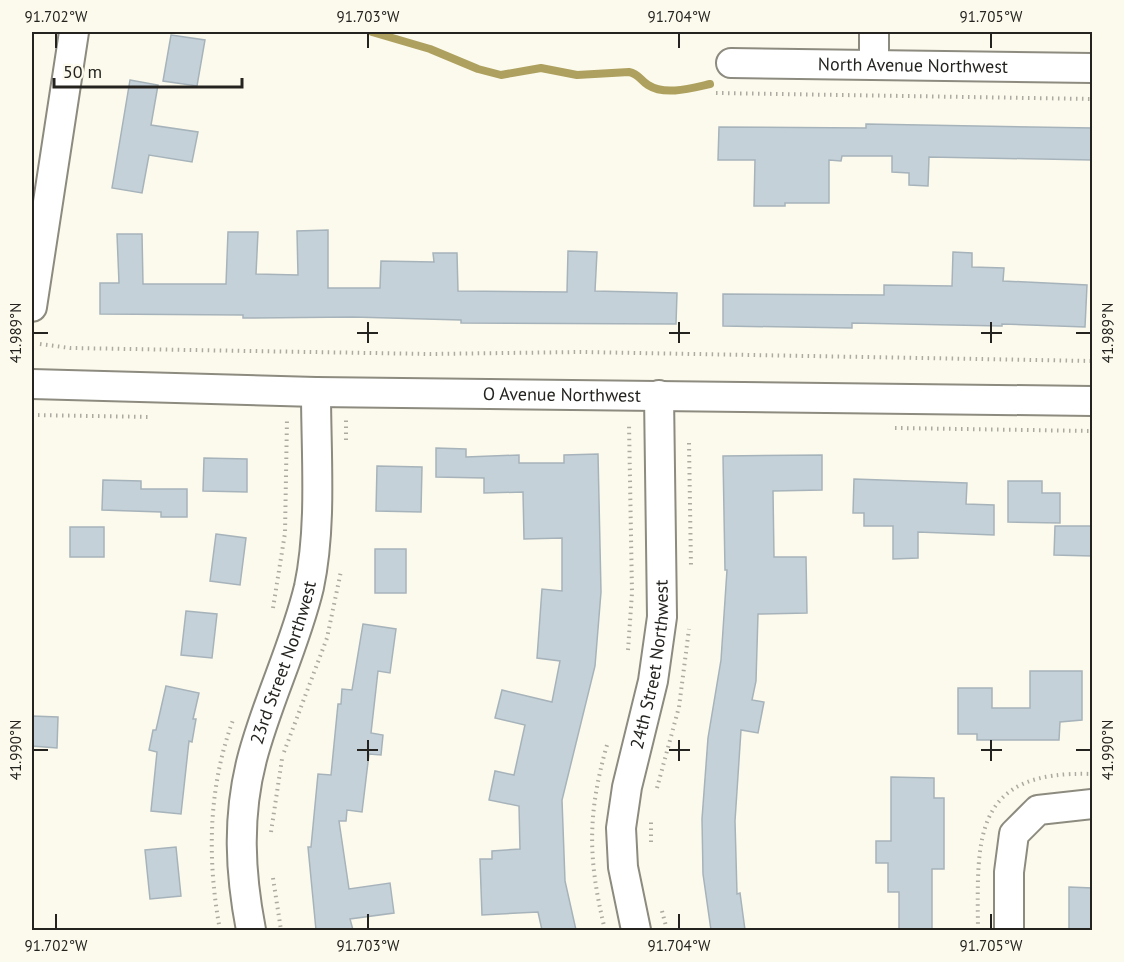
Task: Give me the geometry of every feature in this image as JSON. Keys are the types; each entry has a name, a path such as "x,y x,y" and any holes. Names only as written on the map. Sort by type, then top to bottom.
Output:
{"street":[{"path":"32,307 74,32"},
{"path":"874,32 874,65"},
{"name":"North Avenue Northwest","path":"731,63 1092,68"},
{"name":"O Avenue Northwest","path":"32,384 316,392 1092,401"},
{"name":"23rd Street Northwest","path":"251,930 243,883 240,840 244,798 252,758 298,631 309,584 315,537 316,392"},
{"name":"24th Street Northwest","path":"636,930 623,867 621,828 627,787 653,681 662,617 659,395"},
{"path":"1009,930 1009,872 1014,834 1038,810 1092,804"}],"path":[{"path":"716,93 1092,99"},
{"path":"40,344 70,348 407,354 580,352 1092,361"},
{"path":"627,659 632,593 629,423"},
{"path":"605,930 595,885 591,823 599,774 608,741"}],"building":[{"path":"171,35 205,40 197,86 163,81"},
{"path":"130,80 158,85 151,125 198,132 192,162 149,155 142,193 112,188"},
{"path":"866,124 1092,128 1092,160 929,157 928,186 909,185 909,173 892,172 892,156 842,156 841,161 829,160 829,203 754,206 755,160 718,160 719,127 866,128"},
{"path":"328,230 328,288 380,288 381,261 434,262 433,253 457,253 458,291 567,292 568,251 597,252 595,291 677,293 676,324 461,323 461,320 353,317 243,318 243,315 100,314 100,283 119,283 117,234 142,234 143,284 226,284 228,232 258,232 256,274 298,275 297,231"},
{"path":"953,252 972,253 972,267 1004,268 1003,281 1087,285 1085,327 852,323 852,328 723,326 723,294 884,295 884,285 952,286"},
{"path":"436,448 466,449 466,457 519,455 519,463 564,463 564,455 598,454 601,592 595,666 562,800 565,881 576,930 542,930 538,912 482,915 481,888 480,859 492,859 492,851 520,849 519,806 489,800 495,771 514,775 525,725 495,718 502,690 552,702 560,661 537,658 542,589 562,591 562,538 524,539 523,492 484,493 484,478 436,477"},
{"path":"822,455 822,490 773,491 774,557 806,557 807,613 758,614 756,681 752,700 764,702 758,733 741,730 735,821 737,894 740,893 745,930 711,930 703,874 702,819 708,738 721,660 727,570 725,570 723,456"},
{"path":"204,458 247,459 247,492 203,491"},
{"path":"377,466 422,467 421,512 376,511"},
{"path":"854,479 967,483 966,504 994,505 994,535 918,532 918,558 893,559 893,526 864,526 864,513 853,513"},
{"path":"103,480 141,481 141,489 187,489 187,517 161,517 161,512 102,510"},
{"path":"1008,481 1042,481 1042,493 1060,493 1060,523 1008,522"},
{"path":"1055,526 1092,526 1092,556 1054,555"},
{"path":"70,527 104,527 104,557 70,557"},
{"path":"216,534 246,538 240,585 210,581"},
{"path":"375,549 406,549 406,593 375,593"},
{"path":"186,611 217,614 212,658 181,655"},
{"path":"363,624 396,629 390,673 378,671 371,733 383,735 381,755 369,754 362,812 347,810 346,821 339,821 349,889 390,883 394,913 350,919 353,930 316,930 308,847 311,847 318,774 331,775 338,704 341,704 342,689 352,690"},
{"path":"1030,671 1082,671 1082,720 1060,722 1059,740 977,740 977,734 958,734 958,688 992,688 992,708 1030,708"},
{"path":"166,686 199,693 193,719 196,719 192,742 189,741 181,814 151,811 157,752 149,750"},
{"path":"32,716 58,717 57,748 32,746"},
{"path":"891,777 934,778 934,798 944,798 944,869 932,869 932,930 899,930 899,892 888,892 888,863 876,863 876,841 891,841"},
{"path":"176,847 181,896 150,899 145,850"},
{"path":"1069,887 1092,888 1092,930 1069,930"}],"waterway":[{"path":"372,32 430,49 478,69 501,75 541,68 577,75 629,72 648,85 670,91 710,84"}]}
